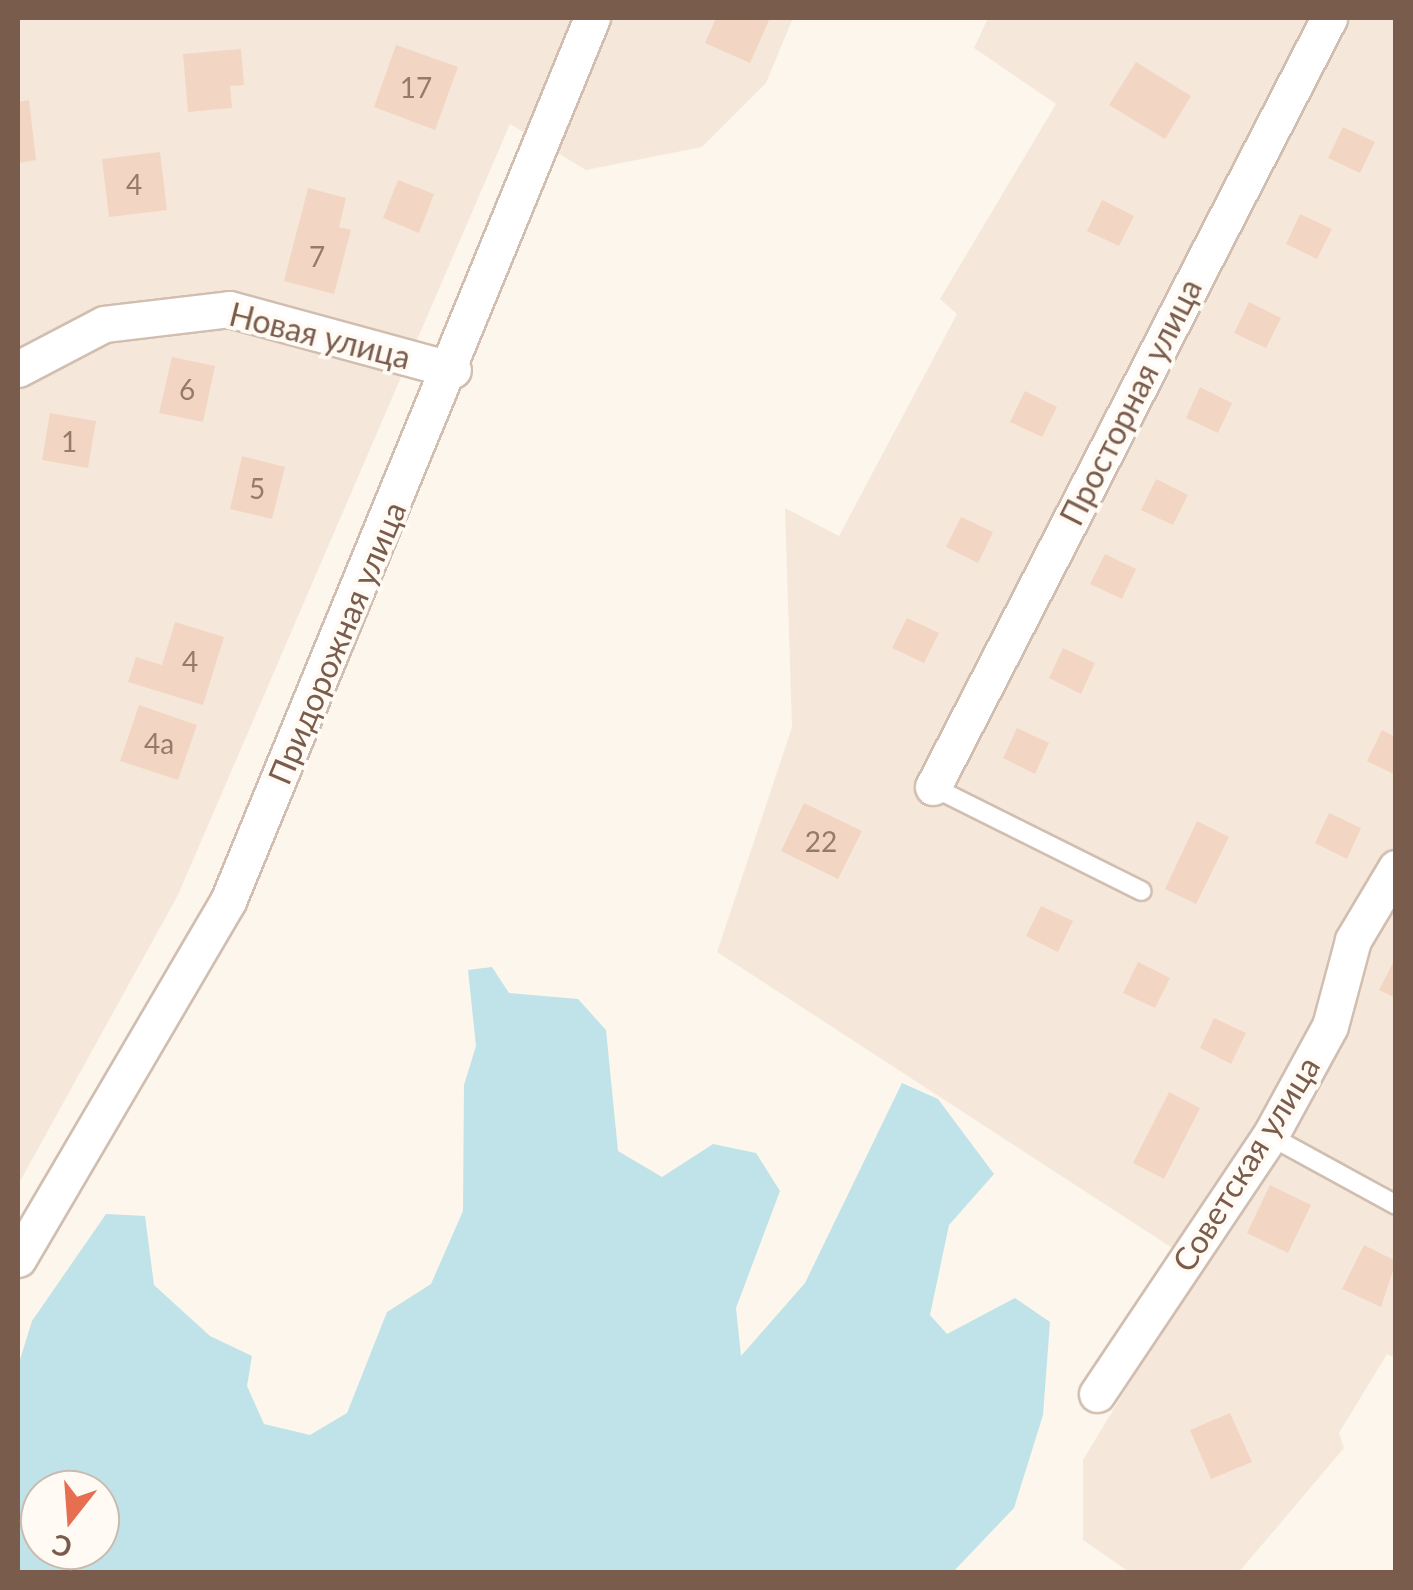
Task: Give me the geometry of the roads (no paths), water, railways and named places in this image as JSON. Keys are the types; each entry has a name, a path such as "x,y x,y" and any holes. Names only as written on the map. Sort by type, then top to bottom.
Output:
{"street":[{"name":"Придорожная улица","path":"23,1251 228,901 453,370 592,18"},
{"name":"Просторная улица","path":"933,787 1330,18"},
{"name":"Новая улица","path":"18,369 104,324 229,309 453,370"},
{"name":"Советская улица","path":"1097,1394 1270,1136 1330,1026 1353,940 1396,868"}],"lane":[{"path":"933,787 1142,891"},
{"path":"1270,1136 1396,1205"}],"water":[{"path":"492,967 509,993 578,999 606,1030 618,1151 662,1177 713,1144 756,1153 780,1191 736,1308 741,1356 805,1283 902,1083 938,1099 994,1174 949,1225 930,1315 947,1334 1015,1298 1050,1322 1043,1415 1014,1508 953,1572 18,1572 18,1366 32,1321 106,1214 145,1216 154,1285 210,1336 252,1356 247,1386 264,1424 310,1435 347,1413 387,1312 431,1284 463,1211 464,1085 476,1046 468,970"}]}
